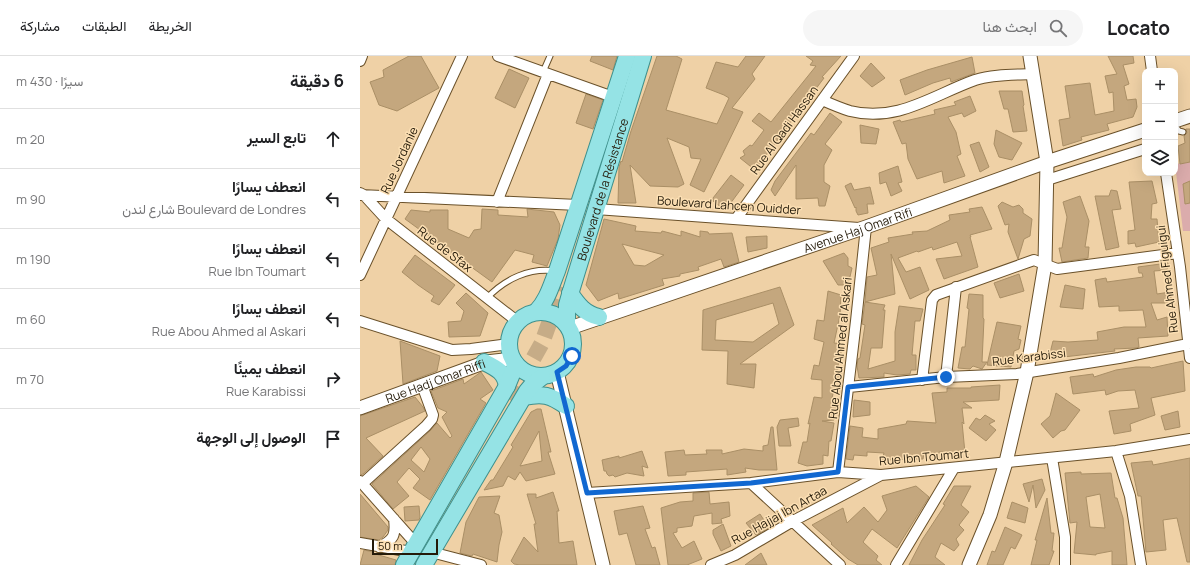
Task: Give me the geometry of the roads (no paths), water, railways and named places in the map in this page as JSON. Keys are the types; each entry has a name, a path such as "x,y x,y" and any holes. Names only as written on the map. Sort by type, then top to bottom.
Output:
{"main road":[{"name":"Boulevard de la Résistance","path":"536,312 542,306 557,271 627,56"},
{"path":"599,317 592,316 585,311 566,290 635,56"},
{"name":"Boulevard de la Résistance","path":"568,326 566,290 596,209 643,56"},
{"path":"411,557 513,394 550,375 569,361 573,350 573,339 568,326 555,315 546,312 536,312 527,315 518,322 511,332 514,369 513,394 428,559"},
{"path":"512,355 526,373 550,375"},
{"path":"484,362 501,372 513,394"},
{"path":"513,394 547,395 566,406"}],"street":[{"path":"360,61 362,56"},
{"name":"Rue Jordanie","path":"360,275 462,56"},
{"path":"498,56 613,97"},
{"name":"Rue Al Qadi Hassan","path":"736,219 854,56"},
{"path":"969,565 990,515 1006,462 1027,372 1045,264 1047,241 1047,162 1030,56"},
{"path":"1150,56 1152,68"},
{"path":"497,202 546,73"},
{"path":"822,100 845,109 858,112 885,113 913,107 986,77 1033,74"},
{"path":"1178,120 1190,116"},
{"name":"Avenue Haj Omar Rifi","path":"568,326 599,317 863,227 1047,162 1142,131"},
{"path":"1047,180 1142,150"},
{"name":"Rue Ahmed Figuigui","path":"1166,176 1178,253 1190,358"},
{"path":"361,194 578,205"},
{"name":"Rue de Sfax","path":"361,194 386,220 518,322"},
{"name":"Boulevard Lahcen Ouidder","path":"596,209 863,227"},
{"name":"Rue Abou Ahmed al Askari","path":"838,472 848,387 863,227"},
{"path":"922,380 933,297 956,287 1034,260 1057,269 1178,253"},
{"path":"946,377 956,287"},
{"path":"360,321 452,350 471,350 512,355"},
{"name":"Rue Karabissi","path":"848,387 946,377 1017,374 1119,358 1188,344"},
{"name":"Rue Hadj Omar Riffi","path":"360,408 484,362 512,355"},
{"path":"550,375 566,406 603,565"},
{"path":"411,557 394,519 361,483 432,419 432,409 422,385"},
{"name":"Rue Ibn Toumart","path":"587,493 751,483 838,472 881,475 1116,451 1190,439"},
{"path":"1116,451 1130,496 1141,565"},
{"path":"1052,458 1065,537 1065,564"},
{"path":"896,565 954,468"},
{"name":"Rue Hajjaj Ibn Artaa","path":"711,565 735,555 793,521 881,475"},
{"path":"751,483 840,565"},
{"path":"379,547 386,544 393,537 395,528 394,519"},
{"path":"360,543 411,557"},
{"path":"428,559 481,565"}],"lane":[{"path":"546,73 550,56"},
{"path":"1178,130 1183,132"},
{"path":"488,298 506,282 521,274 547,269 557,271"}],"tunnel":[{"path":"510,400 542,343 562,287"}]}
